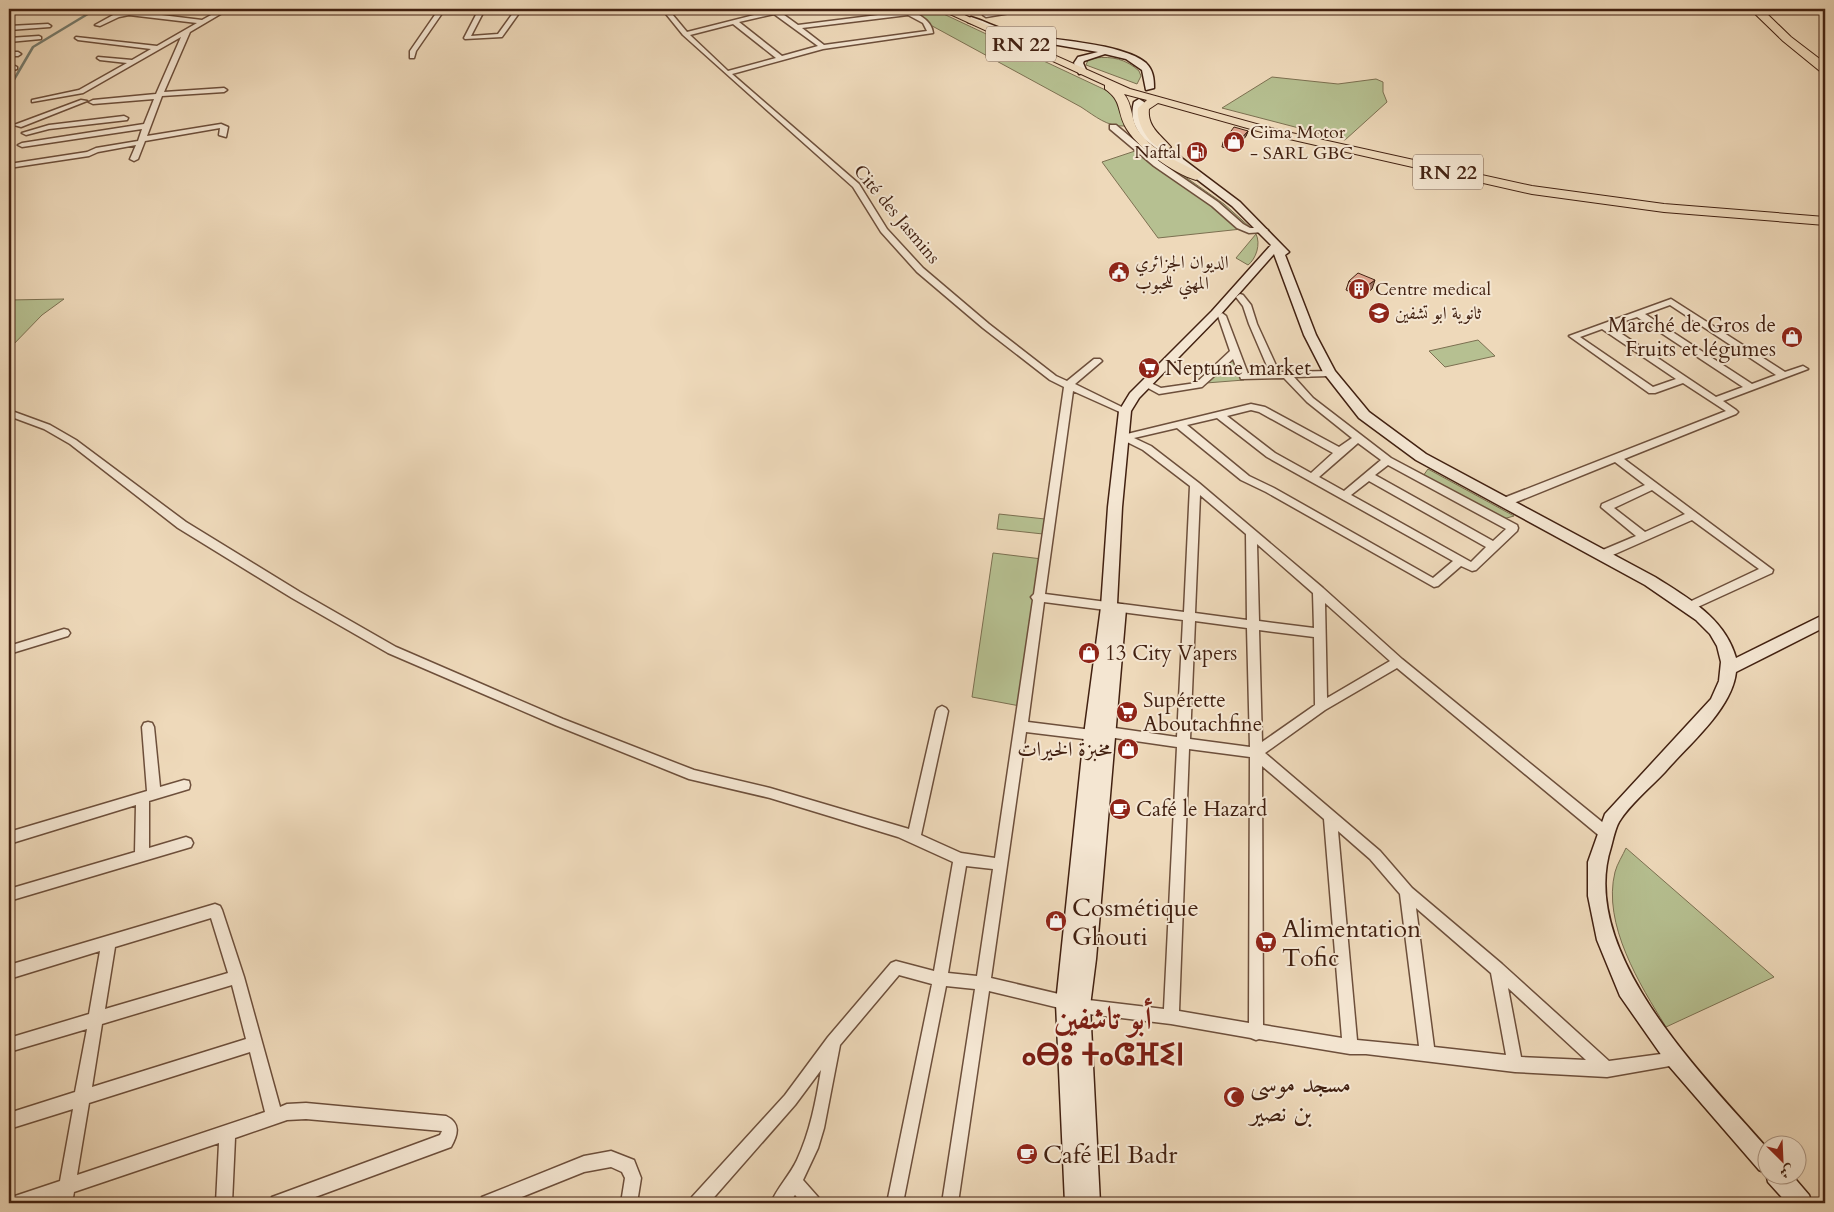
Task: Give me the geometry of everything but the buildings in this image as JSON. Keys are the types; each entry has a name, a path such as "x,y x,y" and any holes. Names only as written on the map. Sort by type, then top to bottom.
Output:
{"highway":[{"path":"1756,9 1787,40 1825,69"},
{"path":"1766,9 1791,34 1825,61"}],"main road":[{"name":"RN 22","path":"944,9 1126,91 1276,133 1532,190 1664,208 1825,221"},
{"path":"960,15 1016,36 1116,54 1137,61 1147,69 1150,76 1149,88"},
{"path":"1116,54 1094,54 1084,57 1078,63 1082,72 1120,96 1125,103 1132,129 1142,140 1236,204 1264,230 1276,251 1310,336 1329,373 1364,414 1421,457 1650,581 1689,607 1712,626 1726,645 1729,668 1727,686 1717,703 1611,819 1597,862 1597,896 1606,940 1628,988 1676,1059 1756,1151"},
{"name":"RN 22","path":"1082,72 1224,114 1484,174 1613,196 1825,213"},
{"path":"1155,100 1148,104 1143,111 1148,129 1196,176"},
{"path":"1139,102 1136,121 1144,135 1196,176"},
{"path":"1076,1203 1073,1004 1088,959 1100,734 1114,608 1129,428 1134,410 1151,386 1240,297 1276,251"},
{"path":"1114,608 1115,507 1134,396 1276,251"},
{"path":"1729,668 1825,620"},
{"path":"1073,1004 1088,1203"},
{"path":"1785,1184 1801,1203"}],"street":[{"path":"34,101 81,92 226,9"},
{"path":"368,9 398,9"},
{"path":"412,57 413,50 442,9"},
{"path":"482,9 467,38 500,36 519,9"},
{"path":"667,11 686,9"},
{"path":"685,34 773,10 785,9"},
{"path":"727,73 823,47 931,32 926,22 900,9"},
{"path":"986,15 1032,9"},
{"path":"773,10 823,47"},
{"name":"Cité des Jasmins","path":"667,11 685,34 727,73 856,186 884,230 920,270 1049,375 1069,384 1129,428 1147,448 1195,485 1319,591 1398,662 1606,834"},
{"path":"98,26 117,15 130,13 202,22"},
{"path":"798,27 910,13"},
{"path":"733,21 780,58"},
{"path":"9,28 48,26"},
{"path":"134,159 174,58 188,30"},
{"path":"9,40 39,38"},
{"path":"78,38 157,48"},
{"path":"9,54 18,54"},
{"path":"100,58 134,62"},
{"path":"26,133 90,112 159,95 224,90"},
{"path":"81,92 83,101 90,112 124,118"},
{"path":"18,125 83,101"},
{"path":"22,145 148,126"},
{"path":"9,166 74,156 221,126 224,127 223,135"},
{"path":"1113,127 1158,164 1214,204 1240,226 1249,231 1264,230"},
{"path":"74,156 76,138"},
{"path":"1240,297 1247,305 1253,324 1281,374 1310,400 1387,460 1513,528"},
{"path":"1684,379 1652,391 1573,336 1671,302 1784,376"},
{"path":"1638,314 1751,388"},
{"path":"1222,316 1244,377 1329,373"},
{"path":"1505,502 1733,412 1604,326"},
{"path":"1151,386 1159,391 1198,385 1235,352"},
{"path":"950,1203 1021,726 1037,597 1069,384 1097,360"},
{"path":"1716,400 1803,369"},
{"path":"1129,428 1149,430 1247,407 1259,408 1340,452"},
{"path":"9,413 47,427 73,442 182,525 296,595 392,650 666,766 693,775 770,793 914,836 960,859 999,864"},
{"path":"1218,414 1271,454 1472,567 1528,515"},
{"path":"1179,424 1245,478 1270,490 1434,584 1460,560"},
{"path":"1312,478 1358,438"},
{"path":"1616,458 1768,570 1689,607"},
{"path":"1344,496 1387,460"},
{"path":"1368,475 1494,546"},
{"path":"1171,1017 1195,485"},
{"path":"1644,536 1606,508 1653,485"},
{"path":"1602,555 1693,514"},
{"path":"1251,534 1256,753 1256,1033"},
{"path":"1319,591 1318,633 1321,707"},
{"path":"1037,597 1318,633"},
{"path":"9,650 64,634"},
{"path":"1256,753 1321,707 1398,662"},
{"path":"914,836 942,711"},
{"path":"1021,726 1184,741 1256,753 1375,855 1407,892 1496,969 1606,1069"},
{"path":"142,856 148,796 148,727"},
{"path":"9,838 184,785"},
{"path":"1330,817 1350,1047"},
{"path":"9,895 186,843"},
{"path":"895,1203 940,979 960,859"},
{"path":"1407,892 1428,1055"},
{"path":"9,972 215,910 256,1043 274,1115"},
{"path":"65,1196 109,942"},
{"path":"698,1203 790,1100 833,1042 896,968 940,979 982,983 1073,1004 1171,1017 1256,1033 1350,1047 1366,1047 1515,1064 1606,1069 1676,1059"},
{"path":"1496,969 1515,1064"},
{"path":"9,1046 237,977"},
{"path":"779,1203 795,1183 813,1142 824,1098 833,1042"},
{"path":"9,1121 256,1043"},
{"path":"18,1203 65,1196 227,1131 274,1115 306,1112 446,1124 450,1128 449,1135 444,1141 278,1203"},
{"path":"224,1203 227,1131"},
{"path":"488,1203 584,1164 611,1159 628,1166 633,1178 629,1203"},
{"path":"795,1183 812,1203"}],"green space":[{"path":"901,9 933,9 1114,94 1120,102 1125,126 1112,125 1102,120"},
{"path":"1113,58 1129,64 1139,71 1141,76 1137,84 1086,65 1088,60"},
{"path":"1272,77 1338,84 1376,79 1383,82 1383,92 1387,102 1345,140 1222,108"},
{"path":"1144,148 1224,204 1251,228 1158,238 1102,162"},
{"path":"1256,234 1258,242 1257,251 1248,265 1236,258"},
{"path":"64,299 42,315 9,349 9,300"},
{"path":"1478,340 1495,356 1445,367 1429,351"},
{"path":"1233,358 1244,380 1206,383"},
{"path":"1428,469 1514,516 1503,519 1423,476"},
{"path":"999,514 1045,519 1043,534 997,529"},
{"path":"993,553 1042,559 1020,706 972,697"},
{"path":"1626,848 1774,977 1666,1027 1635,973 1619,933 1614,912 1612,892 1615,872"}],"waterway":[{"path":"9,88 33,47 96,9"}],"place":[{"name":"Cima Motor - SARL GBC","path":"1234,142"},
{"name":"Naftal","path":"1197,152"},
{"name":"الديوان الجزائري المهني للحبوب","path":"1119,272"},
{"name":"Centre medical","path":"1359,289"},
{"name":"ثانوية ابو تشفين","path":"1379,313"},
{"name":"Marché de Gros de Fruits et légumes","path":"1792,337"},
{"name":"Neptune market","path":"1149,368"},
{"name":"13 City Vapers","path":"1089,653"},
{"name":"Supérette Aboutachfine","path":"1127,712"},
{"name":"مخبزة الخيرات","path":"1128,749"},
{"name":"Café le Hazard","path":"1120,809"},
{"name":"Cosmétique Ghouti","path":"1056,921"},
{"name":"Alimentation Tofic","path":"1266,942"},
{"name":"مسجد موسى بن نصير","path":"1234,1097"},
{"name":"Café El Badr","path":"1027,1154"}],"district":[{"name":"أبو تاشفين ⴰⴱⵓ ⵜⴰⵛⴼⵉⵏ","path":"1103,1036"}]}
